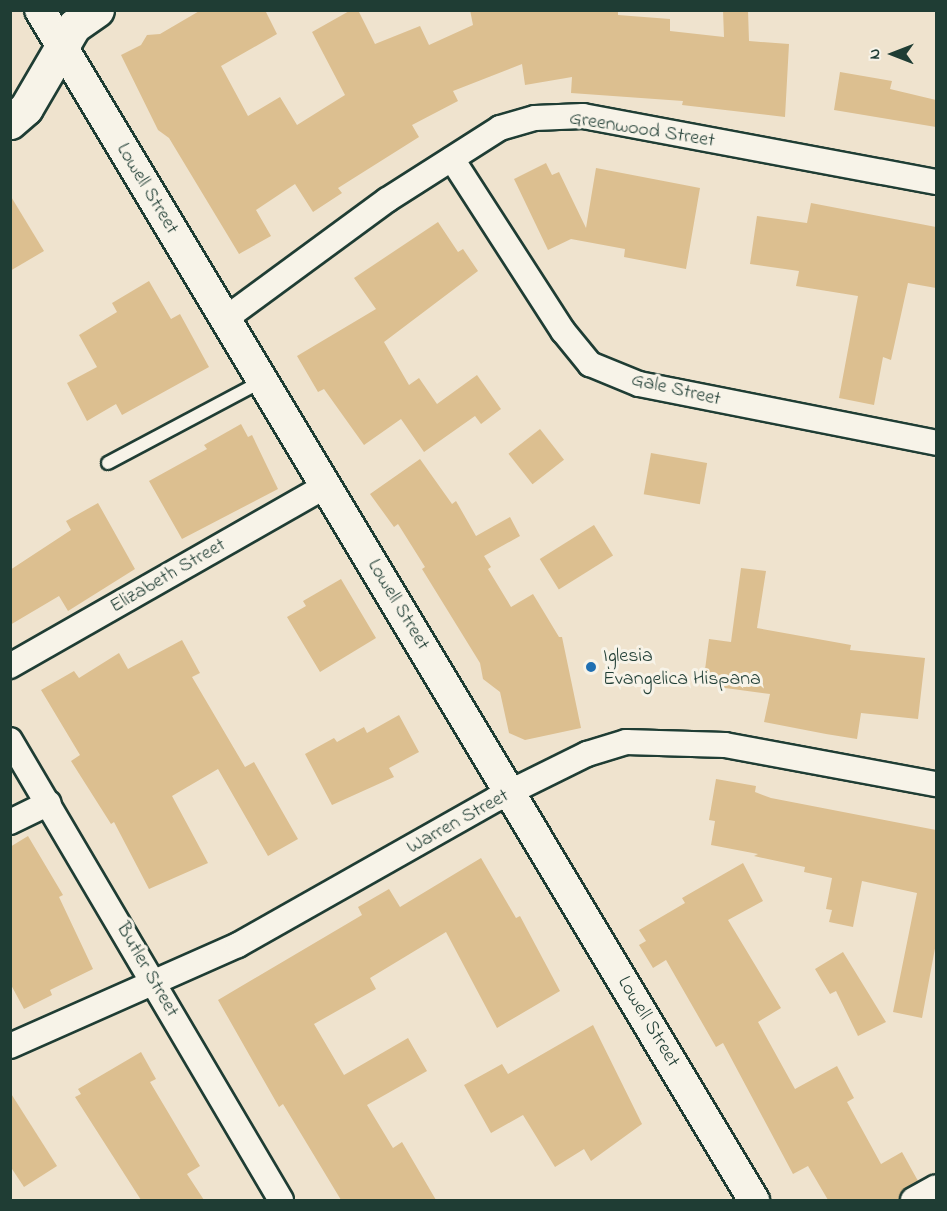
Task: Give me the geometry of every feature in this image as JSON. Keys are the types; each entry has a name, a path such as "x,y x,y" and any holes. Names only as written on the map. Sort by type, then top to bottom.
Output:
{"main road":[{"path":"10,122 26,108 74,26 98,10"}],"street":[{"name":"Lowell Street","path":"40,10 754,1200"},
{"name":"Greenwood Street","path":"225,319 387,200 500,128 535,118 583,116 936,182"},
{"name":"Gale Street","path":"452,159 563,331 590,364 639,384 936,443"},
{"name":"Elizabeth Street","path":"10,666 326,486"},
{"name":"Butler Street","path":"10,740 281,1200"},
{"name":"Warren Street","path":"10,1046 238,945 510,792 596,751 626,742 673,741 725,745 936,784"},
{"path":"10,822 49,803"},
{"path":"913,1200 936,1187"}],"lane":[{"path":"108,463 263,381"}],"building":[{"path":"201,10 265,10 277,34 221,66 248,116 280,97 297,125 345,95 312,32 351,10 358,10 375,44 420,26 429,45 473,25 470,10 618,10 618,15 670,19 670,31 724,37 723,10 748,10 749,41 789,44 785,117 682,105 683,101 571,93 572,77 525,85 522,64 453,91 458,101 412,125 419,137 338,188 342,193 313,212 295,184 256,210 271,236 239,254 169,138 158,130 121,55 141,45 147,35 160,34"},
{"path":"840,72 892,81 890,89 936,100 936,127 834,110"},
{"path":"546,163 552,175 559,172 586,228 596,168 700,188 686,269 624,257 625,249 571,239 548,250 514,179"},
{"path":"10,195 44,251 10,271"},
{"path":"811,203 936,227 936,288 908,283 891,360 883,357 874,405 839,398 858,296 796,286 799,271 750,264 757,216 807,223"},
{"path":"438,222 458,252 463,249 478,271 384,342 409,385 419,378 437,404 477,375 501,409 481,424 475,416 424,452 401,419 364,445 324,389 318,392 297,356 376,309 354,278"},
{"path":"149,281 171,319 180,314 209,367 122,415 116,404 87,421 67,383 97,367 79,335 117,312 112,303"},
{"path":"241,424 248,437 252,435 278,489 182,539 149,481 207,449 204,445"},
{"path":"540,429 564,460 532,484 508,454"},
{"path":"651,453 707,463 700,504 644,494"},
{"path":"420,459 452,504 456,501 476,536 510,517 520,536 484,556 491,567 488,569 511,607 533,594 559,637 562,637 581,728 525,740 509,733 500,692 483,679 480,663 422,569 425,567 398,524 394,527 370,494"},
{"path":"98,503 135,569 68,611 59,596 10,625 10,570 71,530 66,521"},
{"path":"594,525 613,556 559,589 540,559"},
{"path":"741,568 766,571 757,628 851,645 850,650 925,658 918,719 861,713 857,739 764,722 770,694 703,685 709,639 731,642"},
{"path":"341,579 376,638 320,672 287,617 306,606 303,601"},
{"path":"182,640 200,673 192,677 245,767 254,762 298,839 268,856 218,769 172,796 208,863 149,889 114,822 111,824 71,761 80,755 41,690 74,671 79,678 119,653 128,669"},
{"path":"399,715 419,752 389,768 394,777 332,805 305,754 334,738 337,742 364,727 367,733"},
{"path":"716,779 756,786 755,792 771,798 936,830 936,943 922,1018 893,1012 917,893 862,881 853,927 829,922 832,910 826,909 832,878 804,872 805,867 754,856 758,854 711,845 715,821 709,820"},
{"path":"28,836 63,895 59,897 93,969 50,990 52,995 24,1009 10,983 10,847"},
{"path":"481,858 516,918 520,916 560,991 497,1028 446,932 370,978 376,989 314,1024 344,1075 408,1038 427,1071 367,1105 393,1148 402,1142 436,1200 341,1200 283,1104 279,1107 218,1000 362,915 358,907 389,889 400,907"},
{"path":"743,863 763,901 728,920 781,1008 758,1022 795,1089 837,1066 854,1098 847,1102 881,1164 902,1152 918,1181 901,1192 899,1200 828,1200 808,1166 793,1174 723,1043 716,1047 666,960 653,968 639,945 646,941 639,930 685,903 682,898"},
{"path":"843,952 886,1022 858,1036 836,991 830,994 815,969"},
{"path":"593,1025 642,1124 591,1161 584,1149 555,1167 523,1115 491,1133 464,1085 502,1064 508,1074"},
{"path":"141,1052 156,1079 150,1082 200,1166 187,1174 204,1200 141,1200 75,1097 81,1094 78,1089"},
{"path":"10,1092 57,1166 24,1187 10,1166"}],"place":[{"name":"Iglesia Evangelica Hispana","path":"591,667"}]}
